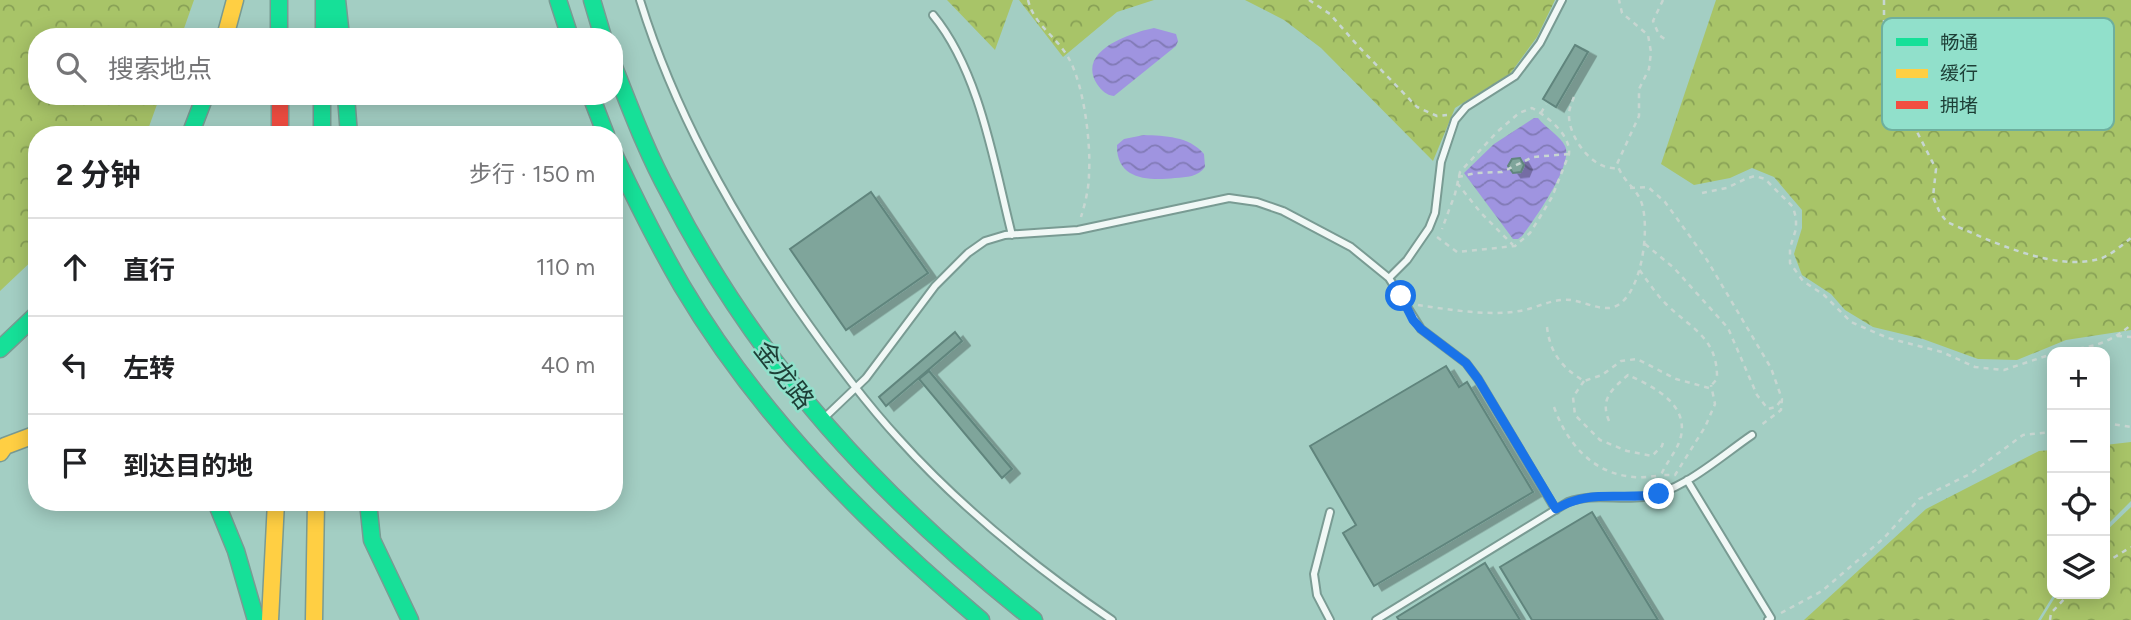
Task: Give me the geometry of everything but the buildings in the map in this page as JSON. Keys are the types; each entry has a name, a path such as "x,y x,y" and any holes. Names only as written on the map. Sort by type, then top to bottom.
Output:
{"main road":[{"path":"227,28 235,0"},
{"path":"279,0 279,28"},
{"path":"324,0 324,28"},
{"path":"337,0 340,28"},
{"path":"558,0 567,28"},
{"path":"592,0 600,28"},
{"name":"金龙路","path":"623,89 648,150 693,239 748,329 846,451 919,526 1034,620"},
{"path":"193,126 202,105"},
{"path":"280,105 280,126"},
{"path":"322,126 323,105"},
{"path":"347,105 348,126"},
{"path":"594,105 603,126"},
{"name":"金龙路","path":"623,173 692,303 788,434 869,521 981,620"},
{"path":"0,349 28,323"},
{"path":"0,453 5,446 28,437"},
{"path":"220,511 236,551 256,620"},
{"path":"270,620 276,511"},
{"path":"313,620 316,511"},
{"path":"369,511 372,540 410,620"}],"lane":[{"path":"640,0 669,82 712,172 778,281 857,388 900,441 974,512 1027,557 1112,620"},
{"path":"1389,278 1407,260 1428,231 1435,213 1441,162 1460,113 1514,76 1540,43 1562,0"},
{"path":"933,15 956,48 974,88 1013,235"},
{"path":"820,421 857,388 935,286 985,241 1013,235 1078,230 1203,202 1243,199 1283,211 1330,234 1351,247 1389,278 1421,329 1466,363 1478,379 1556,509"},
{"path":"1377,620 1556,509 1583,497 1629,498 1659,494 1687,480 1752,435"},
{"path":"1687,480 1769,619"},
{"path":"1330,512 1314,574 1314,585 1330,620"}],"path":[{"path":"1028,0 1037,23 1069,58 1080,91 1087,126 1089,175 1078,230"},
{"path":"1309,0 1330,14 1417,107 1437,116 1460,113"},
{"path":"1405,302 1446,309 1491,312 1523,310 1561,300 1610,308 1625,300 1633,289 1645,244 1646,222 1640,199 1622,177 1617,164 1639,116 1639,89 1649,69 1651,52 1648,35 1622,13 1619,0"},
{"path":"1663,0 1653,21 1659,35 1666,40"},
{"path":"1884,0 1884,18"},
{"path":"1574,97 1569,114 1570,125 1580,145 1597,164 1606,169 1619,168"},
{"path":"1541,113 1546,104"},
{"path":"1428,231 1457,251 1515,246 1530,233 1552,197 1569,155 1570,149 1563,134 1532,108 1519,113 1471,158 1458,177 1445,223 1437,237"},
{"path":"1916,130 1936,169 1933,197 1947,222 2029,254 2071,263 2101,259 2131,238"},
{"path":"1458,177 1476,173 1502,173 1533,157 1569,155"},
{"path":"1702,193 1727,188 1755,176 1765,179 1793,207 1796,218 1790,263 1803,281 1824,295 1851,323 1888,338 1942,352 1975,367 2004,370 2047,356"},
{"path":"1457,183 1480,213 1515,246"},
{"path":"1630,188 1648,187 1665,202 1707,260 1770,368 1782,399 1782,410 1752,435"},
{"path":"1645,244 1674,268 1728,328 1757,395 1768,409 1776,407 1782,399"},
{"path":"1638,268 1666,304 1693,325 1708,344 1717,365 1717,379 1709,387 1694,384 1637,359 1621,361 1602,375 1584,381 1573,397 1575,415 1600,440 1627,451 1652,456 1662,446 1664,439"},
{"path":"2093,347 2117,336 2131,325"},
{"path":"1547,327 1549,344 1559,360 1570,373 1584,381"},
{"path":"2117,336 2131,337"},
{"path":"1609,421 1604,409 1607,398 1628,375 1662,393 1672,404 1682,424 1681,437 1661,475"},
{"path":"1554,407 1561,427 1577,452 1595,463 1628,478 1675,474 1706,427 1715,404 1711,385"},
{"path":"2110,424 2131,427"},
{"path":"1769,619 1822,591 1884,538 1919,499 1970,474 2023,435 2047,433"},
{"path":"2110,560 2131,547"},
{"path":"2050,620 2051,613 2064,599"}],"green space":[{"path":"0,0 194,0 184,28 28,28 28,105 157,105 149,126 28,126 28,265 0,291"},
{"path":"947,0 1013,0 995,50"},
{"path":"1019,0 1154,0 1117,12 1063,57"},
{"path":"1245,0 1555,0 1537,37 1510,74 1455,108 1433,161 1321,48 1284,20"},
{"path":"1716,0 2131,0 2131,330 2066,340 2017,360 1978,359 1923,339 1873,327 1845,310 1831,294 1802,275 1794,254 1802,228 1802,210 1774,177 1752,168 1730,178 1694,185 1661,164"},
{"path":"2131,442 2131,501 2110,522 2110,473 2110,444"},
{"path":"2047,450 2047,599 2051,599 2038,620 1804,620 1926,509 2039,451"},
{"path":"2131,507 2131,620 2041,620 2054,599 2110,599 2110,527"}],"water":[{"path":"1154,28 1176,34 1176,46 1114,96 1104,92 1092,72 1099,53 1120,39"},
{"path":"1538,118 1560,139 1566,154 1559,178 1543,205 1522,236 1513,239 1464,173 1494,144"},
{"path":"1144,135 1184,140 1204,154 1205,167 1196,175 1155,179 1128,172 1118,157 1117,145 1124,139"}],"traffic: fast":[{"path":"279,0 279,28"},
{"path":"324,0 324,28"},
{"path":"337,0 340,28"},
{"path":"558,0 567,28"},
{"path":"592,0 600,28"},
{"path":"623,90 646,147 704,257 784,373 828,427 875,478 925,527 1034,620"},
{"path":"193,126 202,105"},
{"path":"322,105 322,126"},
{"path":"347,105 348,126"},
{"path":"594,105 603,126"},
{"path":"623,173 646,221 712,334 780,423 856,506 981,620"},
{"path":"0,349 28,323"},
{"path":"220,511 236,551 256,620"},
{"path":"369,511 372,540 410,620"}],"traffic: slow":[{"path":"227,28 235,0"},
{"path":"0,453 5,446 28,437"},
{"path":"270,620 276,511"},
{"path":"314,620 316,511"}],"traffic: jam":[{"path":"280,105 280,126"}],"route":[{"path":"1401,296 1413,320 1421,329 1466,363 1478,379 1556,509 1583,497 1629,498 1659,494"}]}
